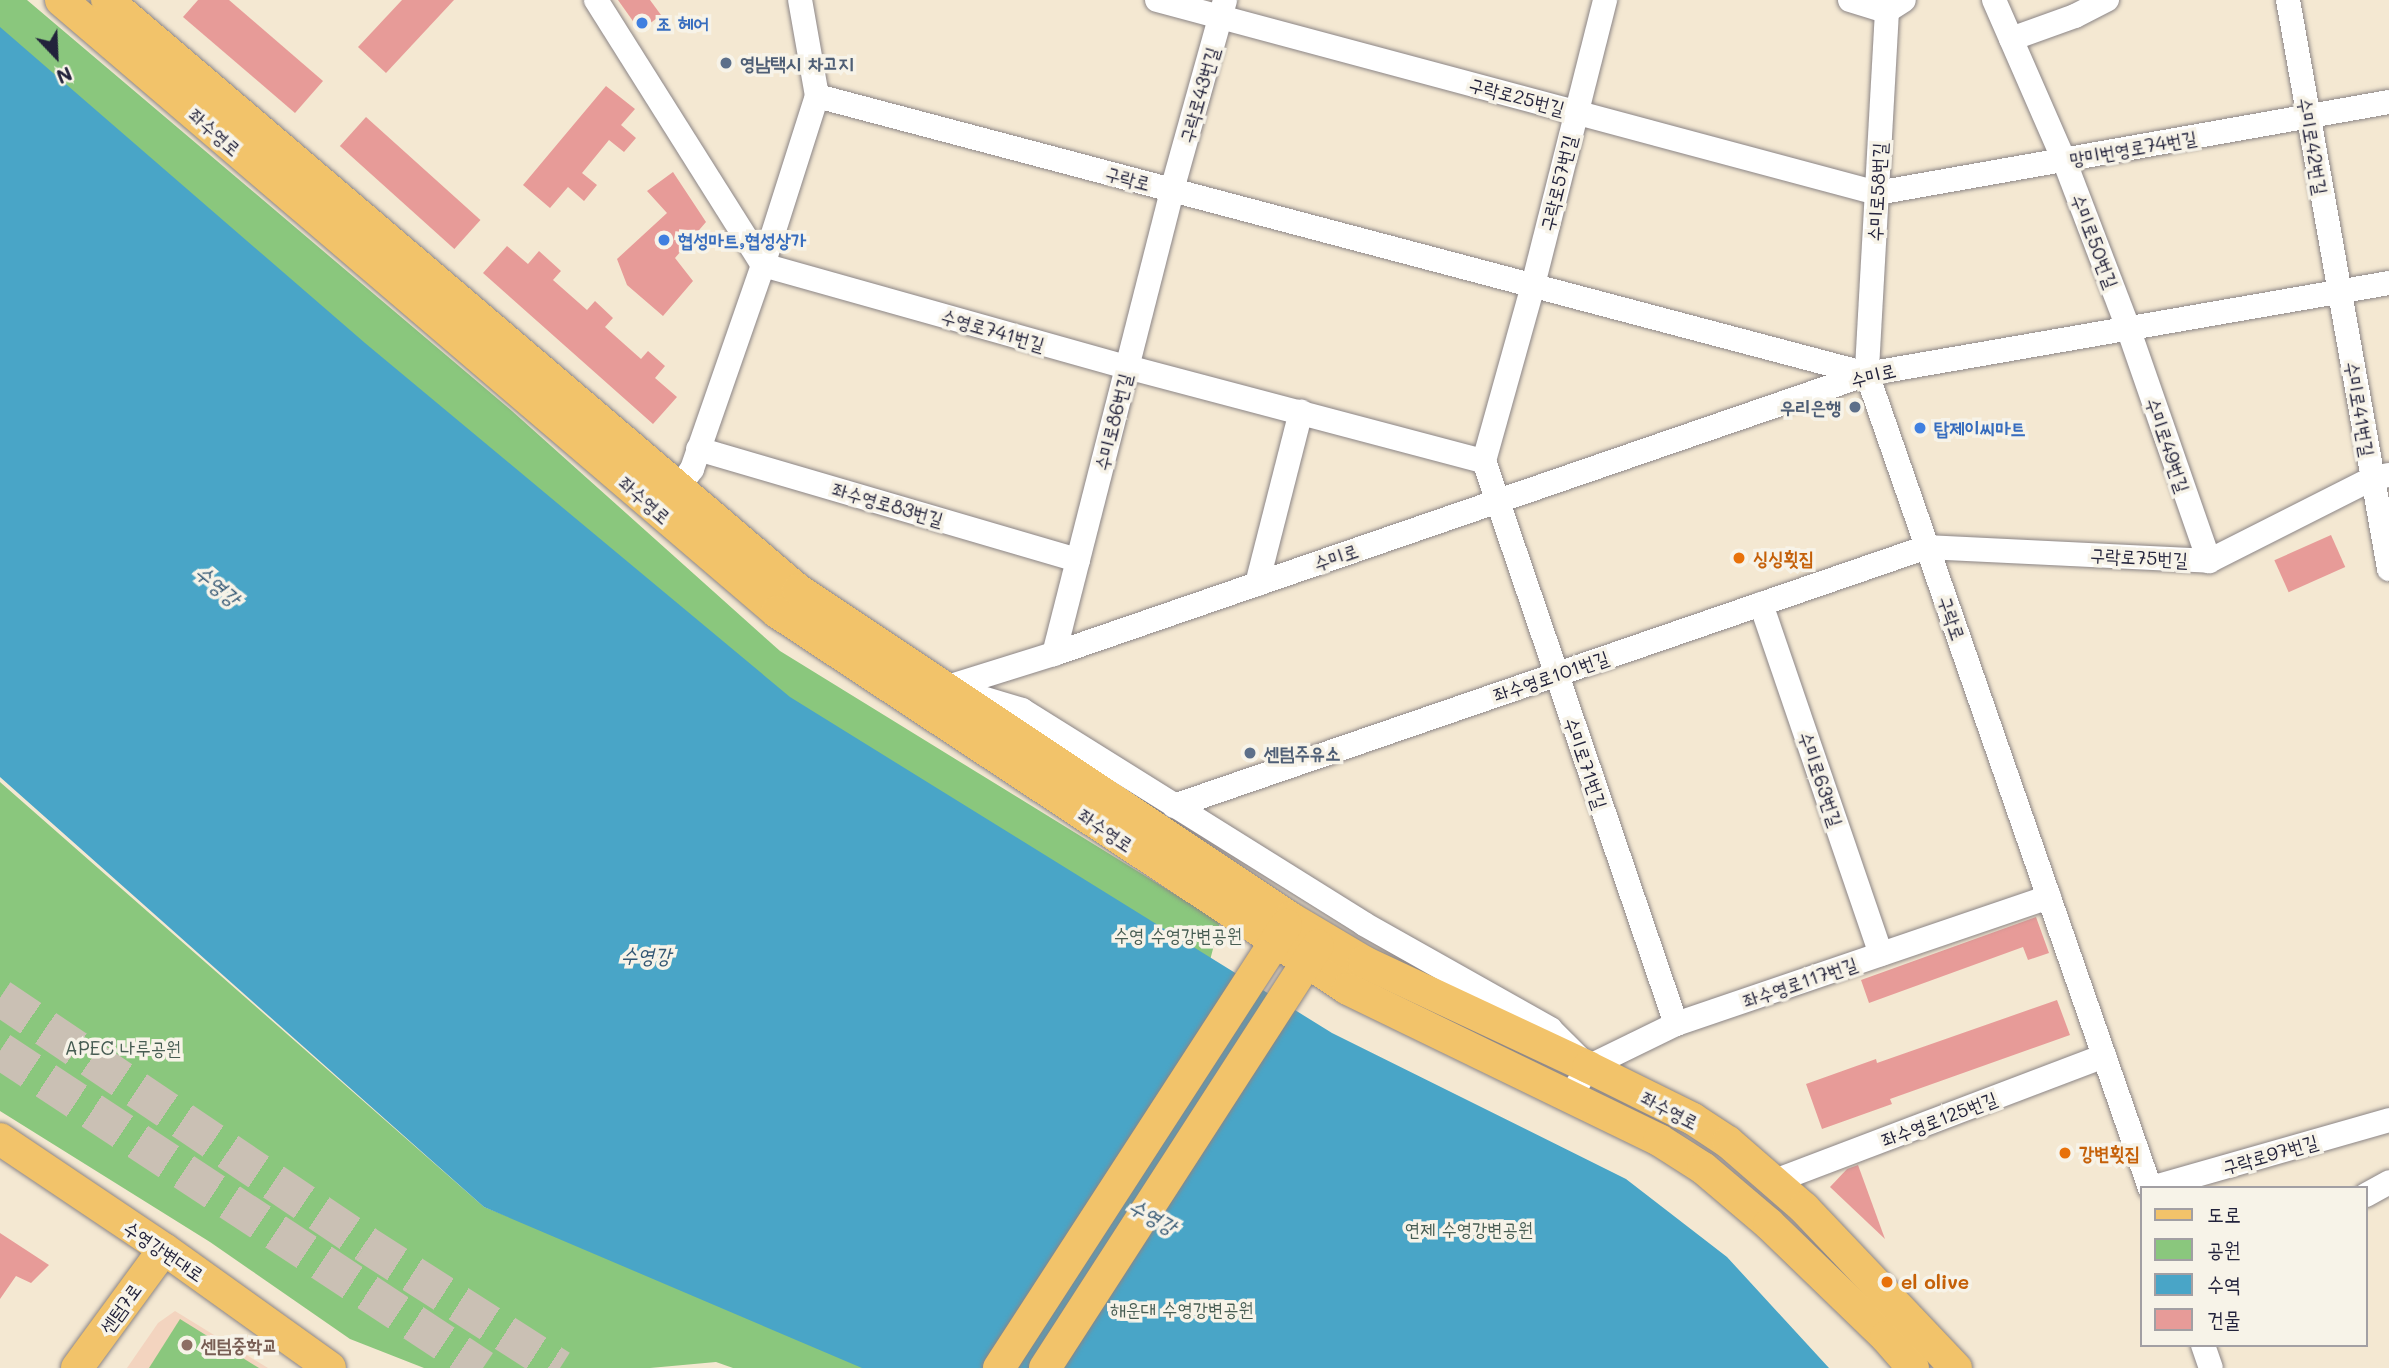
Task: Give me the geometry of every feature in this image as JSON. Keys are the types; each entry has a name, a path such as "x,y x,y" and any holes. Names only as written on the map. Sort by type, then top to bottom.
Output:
{"main road":[{"name":"좌수영로","path":"61,0 669,500 944,688 1282,930"},
{"name":"좌수영로","path":"107,0 645,462 669,500 777,612 911,700 1315,950 1364,962 1693,1119 1728,1142 1775,1181 1920,1326 1956,1368"},
{"path":"999,1368 1282,930"},
{"name":"좌수영로","path":"1315,950 1348,989 1659,1140 1738,1195 1886,1337 1913,1368"},
{"path":"1045,1368 1282,997 1315,950"},
{"name":"수영강변대로","path":"0,1139 164,1249 330,1367"},
{"name":"센텀7로","path":"77,1368 164,1249"}],"street":[{"path":"596,0 763,265"},
{"path":"669,500 692,469 763,265 817,96 800,0"},
{"name":"구락로25번길","path":"1157,0 1223,8 1576,112 1877,193"},
{"name":"구락로57번길","path":"1534,285 1605,0"},
{"path":"1850,0 1895,5"},
{"name":"수미로50번길","path":"1994,0 2064,160 2128,328"},
{"path":"2011,39 2075,16 2107,0"},
{"name":"수미로42번길","path":"2288,0 2339,291"},
{"name":"수미로58번길","path":"1867,374 1877,193 1895,5"},
{"name":"구락로43번길","path":"1172,190 1223,8"},
{"name":"구락로","path":"817,96 1867,374 2149,1186"},
{"name":"망미번영로74번길","path":"1877,193 2389,102"},
{"name":"수미로86번길","path":"1054,654 1172,190"},
{"name":"수영로741번길","path":"763,265 1127,367 1484,461"},
{"name":"수미로","path":"911,700 1054,654 1867,374 2389,283"},
{"path":"1496,502 1484,461 1534,285"},
{"name":"수미로41번길","path":"2339,291 2381,476 2389,569"},
{"name":"수미로49번길","path":"2128,328 2209,561"},
{"path":"1257,584 1301,412"},
{"name":"좌수영로83번길","path":"698,449 1078,560"},
{"name":"구락로75번길","path":"1927,547 2209,561 2381,476"},
{"name":"수미로71번길","path":"1496,502 1676,1024"},
{"name":"좌수영로101번길","path":"1174,806 1927,547"},
{"name":"수미로63번길","path":"1761,604 1881,954"},
{"path":"944,688 1022,710 1364,924 1550,1029 1588,1067 1570,1097"},
{"name":"좌수영로117번길","path":"1588,1067 1676,1024 2049,897"},
{"name":"좌수영로125번길","path":"1775,1181 2104,1056"},
{"name":"구락로97번길","path":"2157,1186 2389,1120"},
{"path":"2368,1194 2389,1182"},
{"path":"2204,1347 2211,1368"}],"shaded area":[{"name":"센텀중학교","path":"175,1311 268,1368 127,1368 158,1323"}],"green space":[{"name":"수영 수영강변공원","path":"0,0 27,0 512,411 780,651 1220,922 1202,991 756,696 0,51"},
{"name":"APEC 나루공원","path":"0,782 484,1207 895,1368 733,1368 716,1362 650,1368 424,1368 350,1339 210,1242 0,1111"},
{"name":"센텀중학교","path":"180,1319 259,1368 149,1368"}],"water":[{"name":"수영강","path":"0,27 365,343 790,697 1332,1033 1626,1179 1727,1257 1829,1368 862,1368 484,1207 0,777"}],"building":[{"path":"198,0 229,0 323,81 295,113 183,17"},
{"path":"402,0 454,0 386,73 358,47"},
{"name":"조 헤어","path":"618,0 650,0 661,15 640,31"},
{"path":"606,86 635,109 621,125 636,138 624,152 609,140 582,173 597,185 584,201 568,187 550,208 523,185"},
{"path":"366,117 480,220 454,249 340,146"},
{"name":"협성마트,협성상가","path":"673,172 706,222 675,258 693,281 663,316 627,285 617,259 667,213 647,191"},
{"path":"507,246 528,264 539,251 561,271 553,280 587,310 595,301 613,318 605,327 641,359 648,351 665,366 655,378 677,397 653,424 483,273"},
{"path":"2331,535 2345,567 2289,592 2274,560"},
{"path":"2036,917 2049,953 2028,960 2023,947 1869,1003 1861,980"},
{"path":"2057,1000 2070,1035 1890,1099 1892,1104 1822,1129 1806,1084 1876,1059 1877,1063"},
{"path":"1858,1165 1885,1239 1830,1187 1847,1169"},
{"path":"0,1233 49,1265 31,1283 16,1276 0,1299"}],"tunnel":[{"path":"0,997 366,1244 560,1368"},
{"path":"0,1050 483,1368"}],"place":[{"name":"조 헤어","path":"642,23"},
{"name":"영남택시 차고지","path":"726,63"},
{"name":"협성마트,협성상가","path":"664,240"},
{"name":"우리은행","path":"1855,407"},
{"name":"탑제이씨마트","path":"1920,428"},
{"name":"싱싱횟집","path":"1739,558"},
{"name":"센텀주유소","path":"1250,753"},
{"name":"강변횟집","path":"2065,1153"},
{"name":"el olive","path":"1887,1282"},
{"name":"센텀중학교","path":"187,1345"}],"park label":[{"name":"연제 수영강변공원","path":"1469,1229"},
{"name":"해운대 수영강변공원","path":"1182,1309"}]}
